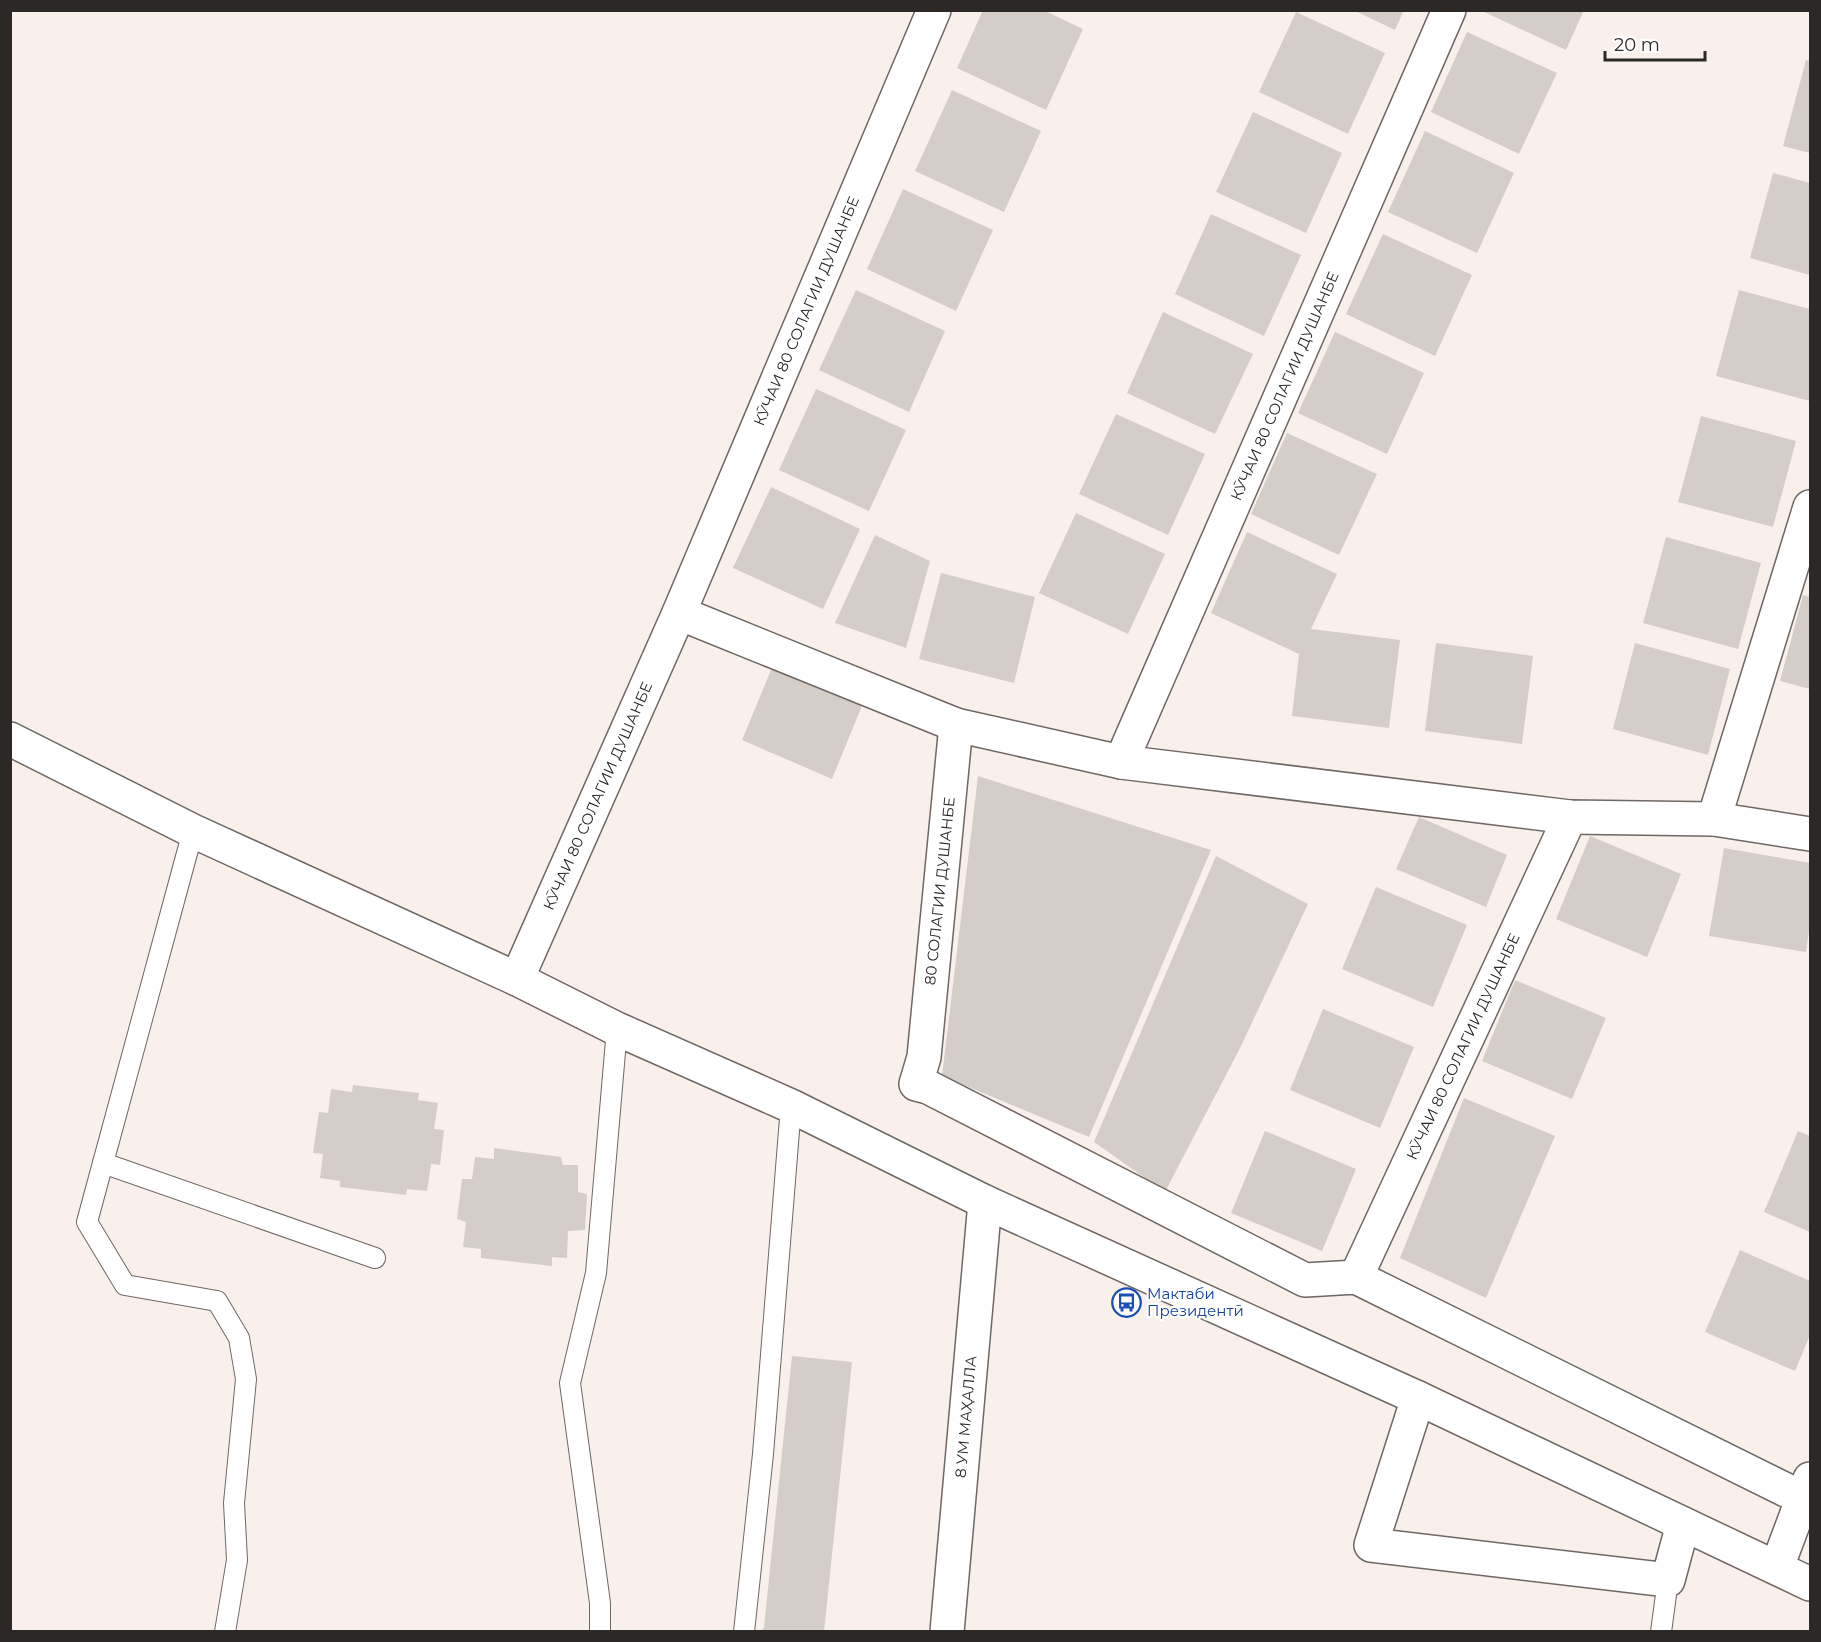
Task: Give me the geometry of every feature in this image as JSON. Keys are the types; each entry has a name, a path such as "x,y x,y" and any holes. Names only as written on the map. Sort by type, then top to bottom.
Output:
{"street":[{"name":"КӮЧАИ 80 СОЛАГИИ ДУШАНБЕ","path":"518,979 679,613 934,10"},
{"name":"КӮЧАИ 80 СОЛАГИИ ДУШАНБЕ","path":"1121,762 1449,10"},
{"path":"1714,819 1810,507"},
{"path":"679,613 956,725 1121,762 1570,817 1714,819 1810,834"},
{"name":"80 СОЛАГИИ ДУШАНБЕ","path":"956,725 924,1058 916,1084 928,1087 1305,1280 1356,1277"},
{"path":"15,749 518,979 617,1029 791,1106 985,1202 1418,1398 1810,1584"},
{"name":"КӮЧАИ 80 СОЛАГИИ ДУШАНБЕ","path":"1356,1277 1570,817"},
{"name":"8 УМ МАҲАЛЛА","path":"947,1632 985,1202"},
{"path":"1356,1277 1806,1489 1777,1567"},
{"path":"1418,1398 1371,1545 1668,1580 1683,1524"}],"lane":[{"path":"193,831 87,1222 125,1285 217,1301 239,1338 246,1379 234,1503 237,1560 225,1632"},
{"path":"600,1632 600,1603 570,1383 596,1273 617,1029"},
{"path":"744,1632 763,1455 791,1106"},
{"path":"103,1163 375,1258"},
{"path":"1661,1632 1668,1580"}],"building":[{"path":"983,10 1043,10 1083,29 1046,110 957,68"},
{"path":"1353,10 1404,10 1395,30"},
{"path":"1480,10 1584,10 1566,50"},
{"path":"1296,12 1385,53 1348,134 1259,92"},
{"path":"1467,32 1557,73 1519,154 1431,112"},
{"path":"1806,60 1810,61 1810,153 1783,146"},
{"path":"952,90 1041,131 1004,212 915,171"},
{"path":"1253,112 1342,153 1306,233 1216,192"},
{"path":"1425,131 1514,173 1477,253 1388,212"},
{"path":"1773,173 1810,183 1810,275 1750,258"},
{"path":"903,189 993,230 956,311 867,269"},
{"path":"1211,214 1301,255 1264,336 1175,294"},
{"path":"1383,234 1472,275 1435,356 1346,314"},
{"path":"856,290 945,331 909,412 819,370"},
{"path":"1739,290 1810,309 1810,401 1716,376"},
{"path":"1163,312 1253,354 1215,434 1127,393"},
{"path":"1335,332 1424,373 1387,454 1298,413"},
{"path":"816,389 906,430 869,511 779,470"},
{"path":"1116,414 1205,454 1168,535 1079,494"},
{"path":"1701,416 1796,441 1773,527 1678,502"},
{"path":"1287,433 1377,474 1339,555 1251,514"},
{"path":"771,487 860,529 823,609 733,568"},
{"path":"1076,513 1165,554 1128,634 1039,593"},
{"path":"1247,532 1337,574 1311,629 1400,640 1389,728 1292,716 1299,654 1211,613"},
{"path":"875,535 930,561 906,648 835,623"},
{"path":"1666,537 1761,563 1738,649 1643,623"},
{"path":"941,573 1035,597 1014,683 919,659"},
{"path":"1803,595 1810,597 1810,689 1780,681"},
{"path":"1436,643 1533,656 1522,744 1425,731"},
{"path":"1635,643 1730,669 1708,755 1613,729"},
{"path":"776,658 866,696 832,779 742,740"},
{"path":"978,776 1211,850 1089,1137 942,1076"},
{"path":"1419,817 1507,855 1486,907 1396,869"},
{"path":"1590,836 1681,874 1647,957 1556,919"},
{"path":"1724,848 1810,863 1810,924 1806,952 1709,936"},
{"path":"1216,856 1308,904 1240,1048 1165,1192 1094,1142"},
{"path":"1376,887 1467,925 1433,1007 1342,969"},
{"path":"1515,980 1606,1018 1572,1099 1482,1061"},
{"path":"1323,1009 1414,1047 1380,1128 1290,1090"},
{"path":"353,1085 419,1093 418,1100 438,1103 434,1129 444,1130 440,1165 431,1164 427,1191 407,1189 406,1195 340,1187 340,1181 320,1178 323,1154 313,1153 319,1112 328,1113 331,1089 352,1092"},
{"path":"1464,1098 1555,1136 1486,1298 1400,1258"},
{"path":"1265,1131 1356,1169 1322,1251 1231,1213"},
{"path":"1798,1131 1810,1136 1810,1232 1764,1212"},
{"path":"494,1148 561,1157 563,1165 578,1165 578,1192 587,1194 585,1230 568,1231 567,1258 552,1257 552,1266 481,1258 481,1249 463,1247 466,1222 457,1219 462,1179 472,1179 475,1157 494,1159"},
{"path":"1740,1250 1810,1281 1810,1335 1795,1371 1705,1332"},
{"path":"792,1356 852,1362 824,1632 761,1632 764,1627"}],"place":[{"name":"Мактаби Президентӣ","path":"1126,1303"}]}
